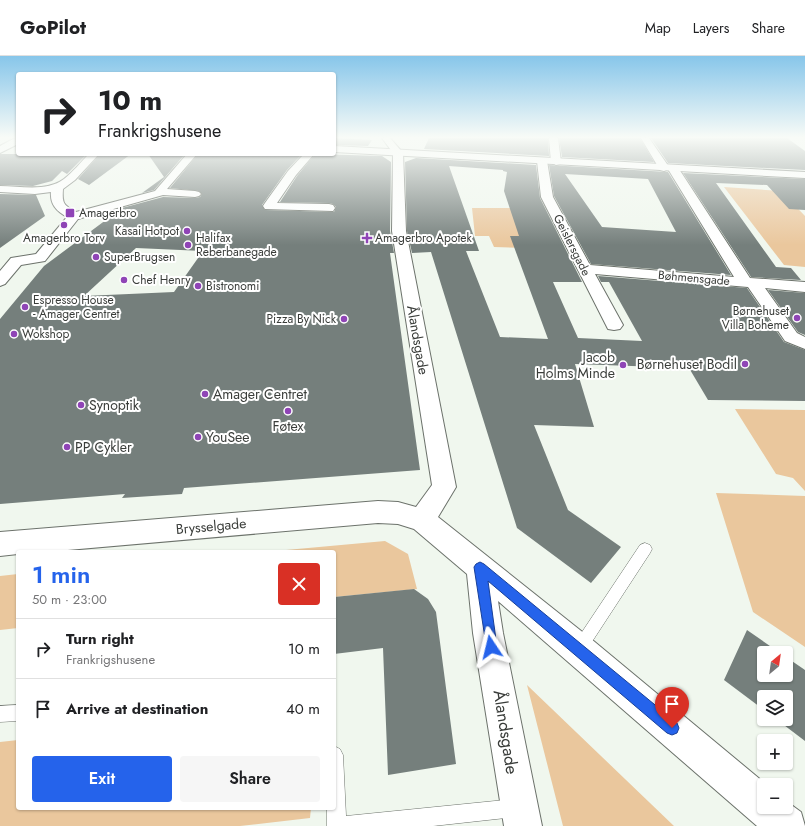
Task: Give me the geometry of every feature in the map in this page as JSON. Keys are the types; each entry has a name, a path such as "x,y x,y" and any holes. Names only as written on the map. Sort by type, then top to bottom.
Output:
{"street":[{"path":"0,189 37,190 57,186 67,182 75,174"},
{"path":"163,192 160,190 174,174"},
{"path":"291,174 269,206 330,208"},
{"name":"Ålandsgade","path":"398,174 399,231 444,487 422,520"},
{"name":"Geislersgade","path":"544,174 547,198 614,325"},
{"path":"672,174 749,282 791,337 805,344"},
{"path":"770,174 805,176"},
{"path":"57,186 56,200 62,209 73,216"},
{"path":"0,281 10,258 40,258 73,216 163,192 195,194"},
{"name":"Bøhmensgade","path":"584,269 805,287"},
{"name":"Brysselgade","path":"0,544 378,512 398,513 422,520"},
{"path":"422,520 579,649 757,801"},
{"name":"Ålandsgade","path":"480,567 488,633 521,817"},
{"path":"772,814 787,826"}],"lane":[{"path":"579,649 645,549"},
{"path":"0,714 16,713"},
{"path":"336,802 337,826"},
{"path":"340,826 521,817"}],"shaded area":[{"path":"724,187 781,191 805,216 805,267 784,265"},
{"path":"472,208 519,208 530,248 494,247 489,236 475,236"},
{"path":"735,409 805,410 805,491 793,478 776,474"},
{"path":"716,493 805,496 805,647 753,612"},
{"path":"385,541 408,554 417,589 336,597 336,550 286,550"},
{"path":"16,574 16,628 0,630 0,576"},
{"path":"527,685 674,826 563,826"},
{"path":"16,740 16,810 311,810 310,818 240,826 0,826 0,742"}],"building":[{"path":"0,174 59,174 52,181 33,186 0,185"},
{"path":"82,174 104,174 89,185 78,179"},
{"path":"162,174 168,174 154,190 142,193 164,177"},
{"name":"Amager Centret","path":"182,174 284,174 262,205 265,210 334,212 336,207 329,203 280,202 299,174 391,174 390,231 394,253 390,253 420,470 184,488 182,494 122,498 125,494 0,504 0,319 44,266 122,208 163,197 200,197 202,194 199,191 170,188","holes":["136,248 203,251 174,292 84,296"]},
{"path":"405,174 452,174 479,251 466,251 500,337 548,339 510,236 519,236 504,191 507,174 537,174 540,198 582,282 553,282 578,338 642,341 609,282 601,282 598,276 747,288 784,342 805,350 805,401 708,400 689,368 575,364 594,427 534,425 568,510 621,547 591,583 517,528 431,252 412,253 407,231"},
{"path":"550,174 669,174 731,275 591,264 554,196","holes":["565,174 648,179 676,232 602,227"]},
{"path":"684,174 805,179 805,210 789,209 767,185 716,183 776,267 791,268 801,280 751,277"},
{"path":"0,194 36,195 45,216 0,248"},
{"name":"Børnehuset Villa Boheme","path":"768,290 805,293 805,335 798,332"},
{"path":"414,589 428,599 436,612 456,764 388,775 383,648 336,654 336,597"},
{"path":"747,630 770,646 757,646 757,682 793,682 793,662 805,670 805,741 785,726 793,726 793,690 757,690 757,705 724,680"}],"place":[{"name":"Amagerbro","path":"70,213"},
{"name":"Amagerbro Torv","path":"64,225"},
{"name":"Kasai Hotpot","path":"187,231"},
{"name":"Amagerbro Apotek","path":"367,238"},
{"name":"Halifax Reberbanegade","path":"188,245"},
{"name":"SuperBrugsen","path":"96,257"},
{"name":"Chef Henry","path":"124,280"},
{"name":"Bistronomi","path":"198,286"},
{"name":"Espresso House - Amager Centret","path":"25,307"},
{"name":"Børnehuset Villa Boheme","path":"797,318"},
{"name":"Pizza By Nick","path":"344,319"},
{"name":"Wokshop","path":"14,334"},
{"name":"Børnehuset Bodil","path":"745,364"},
{"name":"Jacob Holms Minde","path":"623,365"},
{"name":"Amager Centret","path":"205,394"},
{"name":"Synoptik","path":"81,405"},
{"name":"Føtex","path":"288,411"},
{"name":"YouSee","path":"198,437"},
{"name":"PP Cykler","path":"67,447"}],"route":[{"path":"491,647 480,567 672,728"}]}
